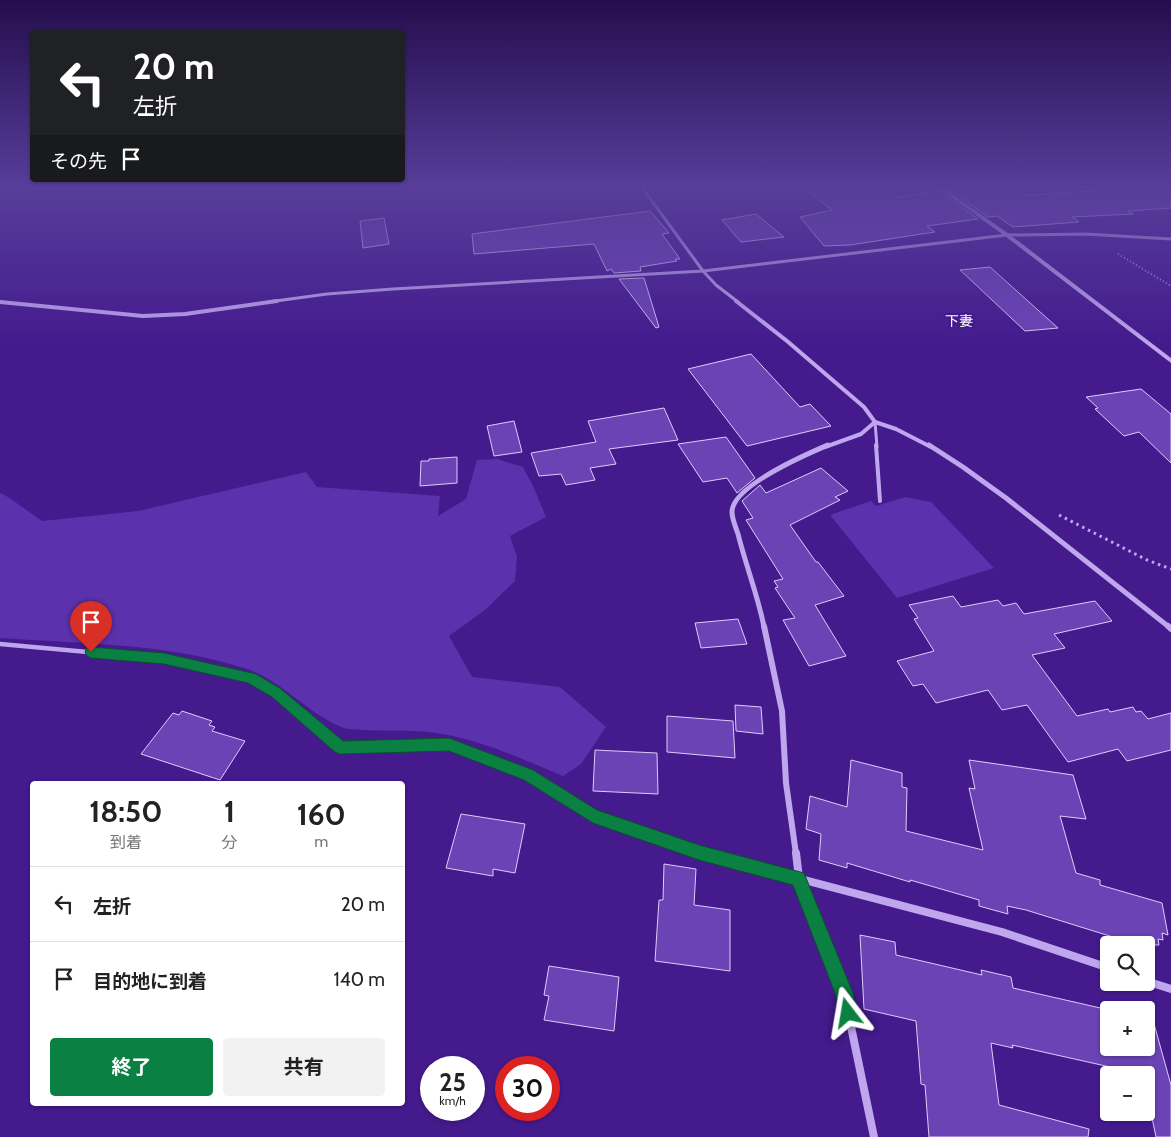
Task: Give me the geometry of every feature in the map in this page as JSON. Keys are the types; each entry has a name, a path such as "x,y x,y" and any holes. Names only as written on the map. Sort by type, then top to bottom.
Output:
{"street":[{"path":"680,239 703,271 716,285 787,341 864,407 875,422 894,426 956,462 1011,502 1152,612 1171,629"},
{"path":"0,302 144,316 185,314 327,294 392,288 703,271 973,239"},
{"path":"1012,239 1171,361"},
{"path":"874,1137 844,993 799,878 786,783 782,711 758,598 743,554 732,511 737,500 746,490 780,467 826,446 861,434 875,422"},
{"path":"251,678 277,693 340,748 449,745 528,774 593,816 699,852 1002,932 1100,965"},
{"path":"1155,984 1171,989"}],"lane":[{"path":"875,422 880,501"},
{"path":"0,644 164,659 251,678"}],"path":[{"path":"1117,253 1171,286"},
{"path":"1054,514 1102,536 1147,560 1171,569"}],"shaded area":[{"path":"497,459 523,467 546,517 510,536 517,557 515,581 485,610 449,636 472,677 560,687 606,727 581,764 563,776 504,752 458,737 433,732 372,731 344,728 319,715 260,674 217,660 156,649 0,638 0,493 42,521 138,511 306,472 317,487 440,496 438,516 466,499 477,460"},
{"path":"905,497 931,502 994,568 897,598 830,515 871,501 876,506"}],"building":[{"path":"362,239 388,239 389,244 363,248"},
{"path":"473,239 666,239 680,259 640,267 641,271 614,273 611,269 607,271 594,244 474,254"},
{"path":"738,239 766,239 741,242"},
{"path":"818,239 889,239 850,245 824,246"},
{"path":"990,267 1058,328 1025,331 960,270"},
{"path":"644,278 659,327 656,328 619,279"},
{"path":"751,354 800,407 810,404 831,426 747,446 688,369"},
{"path":"1141,389 1171,414 1171,463 1139,432 1124,436 1095,409 1098,408 1086,397"},
{"path":"664,408 678,440 609,449 616,464 590,468 595,480 566,485 561,474 539,476 531,453 596,442 588,421"},
{"path":"514,421 522,452 494,456 487,426"},
{"path":"726,437 755,478 737,493 727,478 703,482 678,444"},
{"path":"457,457 457,483 420,486 421,461"},
{"path":"821,468 848,491 835,497 840,500 790,525 816,562 818,562 844,596 815,605 846,656 809,666 783,620 795,618 775,588 778,587 774,581 783,579 746,520 753,518 742,501 760,485 766,493"},
{"path":"953,596 961,607 998,600 1003,606 1016,603 1024,614 1095,601 1112,621 1054,634 1065,648 1032,655 1077,716 1108,709 1110,712 1133,707 1136,712 1141,711 1148,719 1171,713 1171,750 1127,761 1118,749 1068,762 1027,705 1002,710 988,690 936,703 923,684 913,686 897,661 934,651 914,619 918,618 909,605"},
{"path":"738,619 747,644 701,648 695,623"},
{"path":"735,705 761,707 763,734 736,731"},
{"path":"182,711 212,721 209,725 215,727 212,731 245,741 220,780 141,754 173,713 179,715"},
{"path":"667,716 733,721 735,758 667,752"},
{"path":"595,750 657,753 658,794 593,791"},
{"path":"851,760 902,773 902,787 907,788 906,831 983,850 969,788 975,789 969,760 1073,775 1086,819 1060,816 1076,873 1100,880 1100,885 1162,903 1168,935 1162,933 1163,940 1158,939 1159,945 1155,945 1155,936 1110,936 1007,906 1008,914 979,906 979,900 910,880 910,882 847,863 847,868 819,860 821,834 806,829 810,796 847,807"},
{"path":"461,814 525,824 515,873 493,869 493,876 446,868"},
{"path":"664,864 696,869 694,905 730,910 730,971 655,961 659,900 663,900"},
{"path":"860,935 895,942 896,955 982,975 981,970 1011,977 1013,988 1100,1008 1100,1056 1155,1056 1155,1027 1171,1085 1171,1137 1156,1137 1153,1121 1155,1121 1155,1066 1106,1066 1012,1045 1013,1048 991,1043 999,1105 1089,1129 1088,1137 929,1137 925,1085 921,1084 916,1021 864,1009"},
{"path":"549,966 619,977 614,1031 544,1020 549,996 544,995"}],"district":[{"name":"下妻","path":"959,321"}],"route":[{"path":"91,652 164,659 251,678 277,693 340,748 449,745 528,774 593,816 699,852 799,878 844,993 848,1013"}]}
